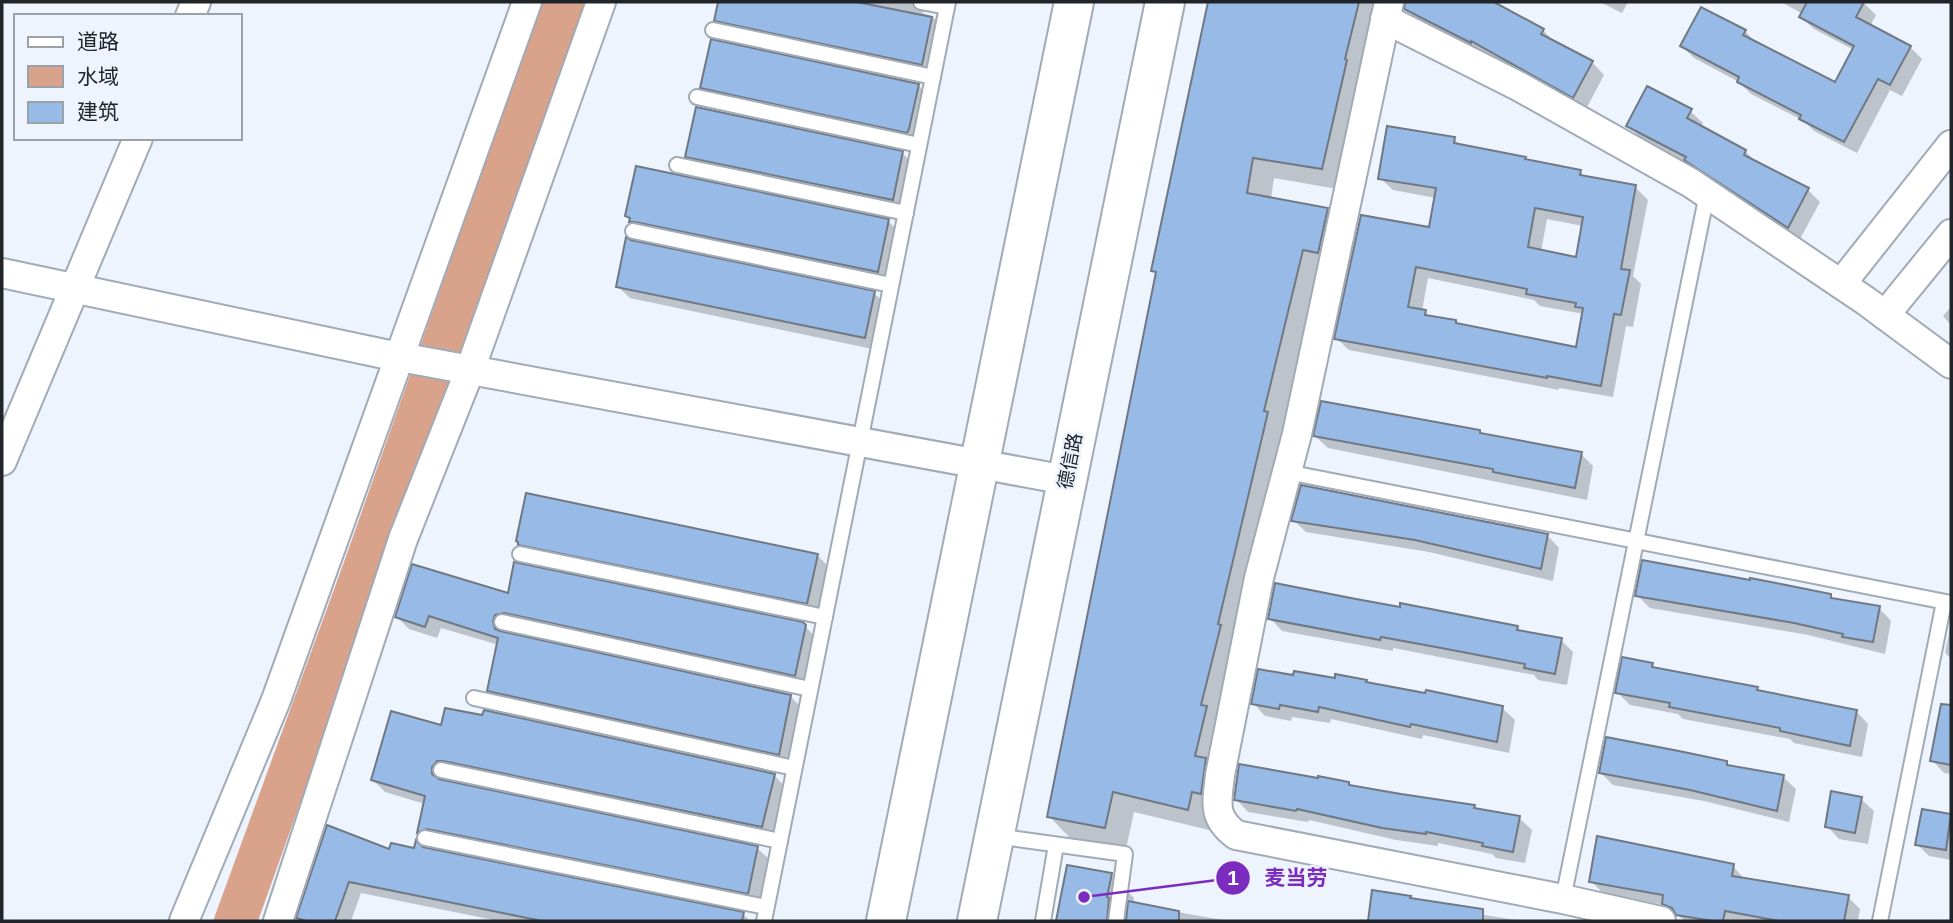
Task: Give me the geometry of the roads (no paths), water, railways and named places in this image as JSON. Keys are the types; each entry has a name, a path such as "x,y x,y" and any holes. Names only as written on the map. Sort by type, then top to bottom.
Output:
{"main road":[{"path":"886,921 1074,2"},
{"name":"德信路","path":"977,921 1165,2"}],"street":[{"path":"184,921 276,700 405,358 527,2"},
{"path":"278,921 403,539 601,2"},
{"path":"1661,921 1563,899 1236,835 1224,827 1218,816 1220,775 1259,578 1287,472 1387,10 1707,194 1841,284 1951,364"},
{"path":"2,461 137,140"},
{"path":"1841,284 1951,145"},
{"path":"1885,316 1951,234"},
{"path":"2,273 405,358 1066,480"}],"lane":[{"path":"425,838 765,914 948,4 921,2"},
{"path":"713,30 933,77"},
{"path":"696,97 919,145"},
{"path":"677,165 905,213"},
{"path":"1563,899 1707,194"},
{"path":"633,231 891,285"},
{"path":"1287,472 1948,602 1880,921"},
{"path":"520,554 825,617"},
{"path":"502,622 810,689"},
{"path":"474,698 794,768"},
{"path":"440,770 780,841"},
{"path":"994,836 1125,854 1116,921"},
{"path":"1043,921 1056,845"}],"water":[{"path":"542,2 586,2 258,921 213,921 344,562"}],"place":[{"name":"麦当劳","path":"1084,897"}]}
